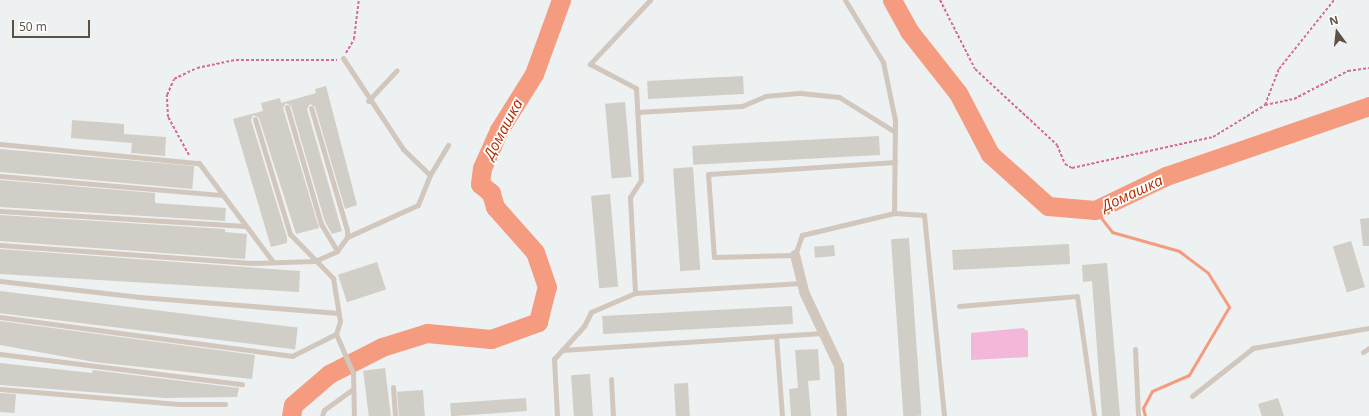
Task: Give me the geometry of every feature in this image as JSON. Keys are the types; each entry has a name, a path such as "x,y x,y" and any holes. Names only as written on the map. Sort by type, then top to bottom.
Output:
{"street":[{"path":"794,255 802,283 839,366 842,416"}],"lane":[{"path":"635,293 630,197 641,180 636,88 590,64 650,0"},
{"path":"846,0 883,62 895,132 894,213"},
{"path":"344,58 368,101 404,149 430,175"},
{"path":"368,101 397,70"},
{"path":"637,112 742,106 765,96 801,93 839,97 895,132"},
{"path":"287,108 321,224 337,251"},
{"path":"310,108 347,236"},
{"path":"255,119 290,234 333,278 338,313 336,334 353,373 352,390 354,416"},
{"path":"0,144 191,160 199,163 273,262"},
{"path":"0,245 273,262 315,261 337,251 347,236 418,205 430,175 448,145"},
{"path":"895,162 708,174 714,257 794,255 802,235 894,213 924,215 944,416"},
{"path":"0,176 223,195"},
{"path":"0,211 246,226"},
{"path":"0,281 140,297 338,313"},
{"path":"557,416 554,359 584,326 591,312 635,293 802,283"},
{"path":"958,306 1077,296 1094,416"},
{"path":"0,317 292,356 336,334"},
{"path":"1192,396 1253,348 1369,328"},
{"path":"562,350 823,333"},
{"path":"776,336 782,416"},
{"path":"1363,352 1369,348"},
{"path":"1136,349 1138,416"},
{"path":"0,354 242,384"},
{"path":"611,379 613,416"},
{"path":"393,386 395,416"},
{"path":"0,389 178,404 225,404"},
{"path":"322,416 324,410 352,390"}],"path":[{"path":"191,160 168,117 167,95 174,79 198,68 236,60 290,58 321,62 344,58 354,38 359,0"},
{"path":"940,0 975,69 1057,145 1065,164 1072,168 1213,137 1265,105 1294,99 1348,71 1369,68"},
{"path":"1265,105 1279,69 1334,0"}],"shaded area":[{"path":"1023,328 1028,331 1028,357 971,360 971,333"}],"building":[{"path":"743,76 744,94 648,99 647,81"},
{"path":"326,86 357,205 345,209 315,107 310,104 307,109 342,231 332,234 325,222 291,106 286,103 283,108 319,228 296,234 259,118 253,115 251,120 287,237 287,243 271,247 233,119 263,111 261,103 280,98 281,103 316,93 315,89"},
{"path":"625,102 632,177 612,178 605,104"},
{"path":"72,120 124,124 124,134 166,137 165,156 131,153 132,143 71,138"},
{"path":"879,136 880,155 693,165 692,146"},
{"path":"0,149 194,166 192,189 0,172"},
{"path":"693,167 700,270 680,271 673,168"},
{"path":"0,180 155,193 155,203 226,208 225,221 0,207"},
{"path":"610,194 618,287 599,288 591,196"},
{"path":"0,215 225,229 225,232 247,234 245,259 0,241"},
{"path":"1369,218 1369,246 1363,246 1360,219"},
{"path":"909,238 921,416 903,416 891,239"},
{"path":"1351,241 1365,287 1347,292 1333,247"},
{"path":"1069,244 1070,264 953,270 952,250"},
{"path":"834,245 835,256 815,258 814,247"},
{"path":"0,249 300,271 299,292 0,274"},
{"path":"377,262 386,290 347,302 338,275"},
{"path":"1107,263 1120,416 1102,416 1092,281 1083,282 1082,265"},
{"path":"0,291 298,328 295,349 0,313"},
{"path":"792,306 793,324 603,334 602,316"},
{"path":"0,321 255,355 252,379 94,362 0,345"},
{"path":"818,349 820,380 808,381 811,416 791,416 789,389 798,388 795,350"},
{"path":"0,363 92,373 93,370 239,388 237,397 165,398 0,385"},
{"path":"385,368 391,416 369,416 363,371"},
{"path":"590,374 593,416 574,416 571,375"},
{"path":"688,383 690,416 676,416 674,384"},
{"path":"423,390 425,416 399,416 397,392"},
{"path":"0,393 16,394 15,413 0,412"},
{"path":"526,398 527,411 451,416 450,403"},
{"path":"1278,398 1284,416 1262,416 1258,404"}],"waterway":[{"name":"Домашка","path":"291,416 293,405 329,374 382,347 427,333 491,339 538,322 547,287 535,252 495,207 491,193 480,184 482,168 499,130 534,74 561,0"},
{"name":"Домашка","path":"892,0 909,31 958,93 990,154 1048,206 1095,210 1166,176 1369,106"},
{"path":"1095,210 1112,232 1179,251 1208,273 1229,307 1189,375 1152,391 1143,408 1145,416"}]}
